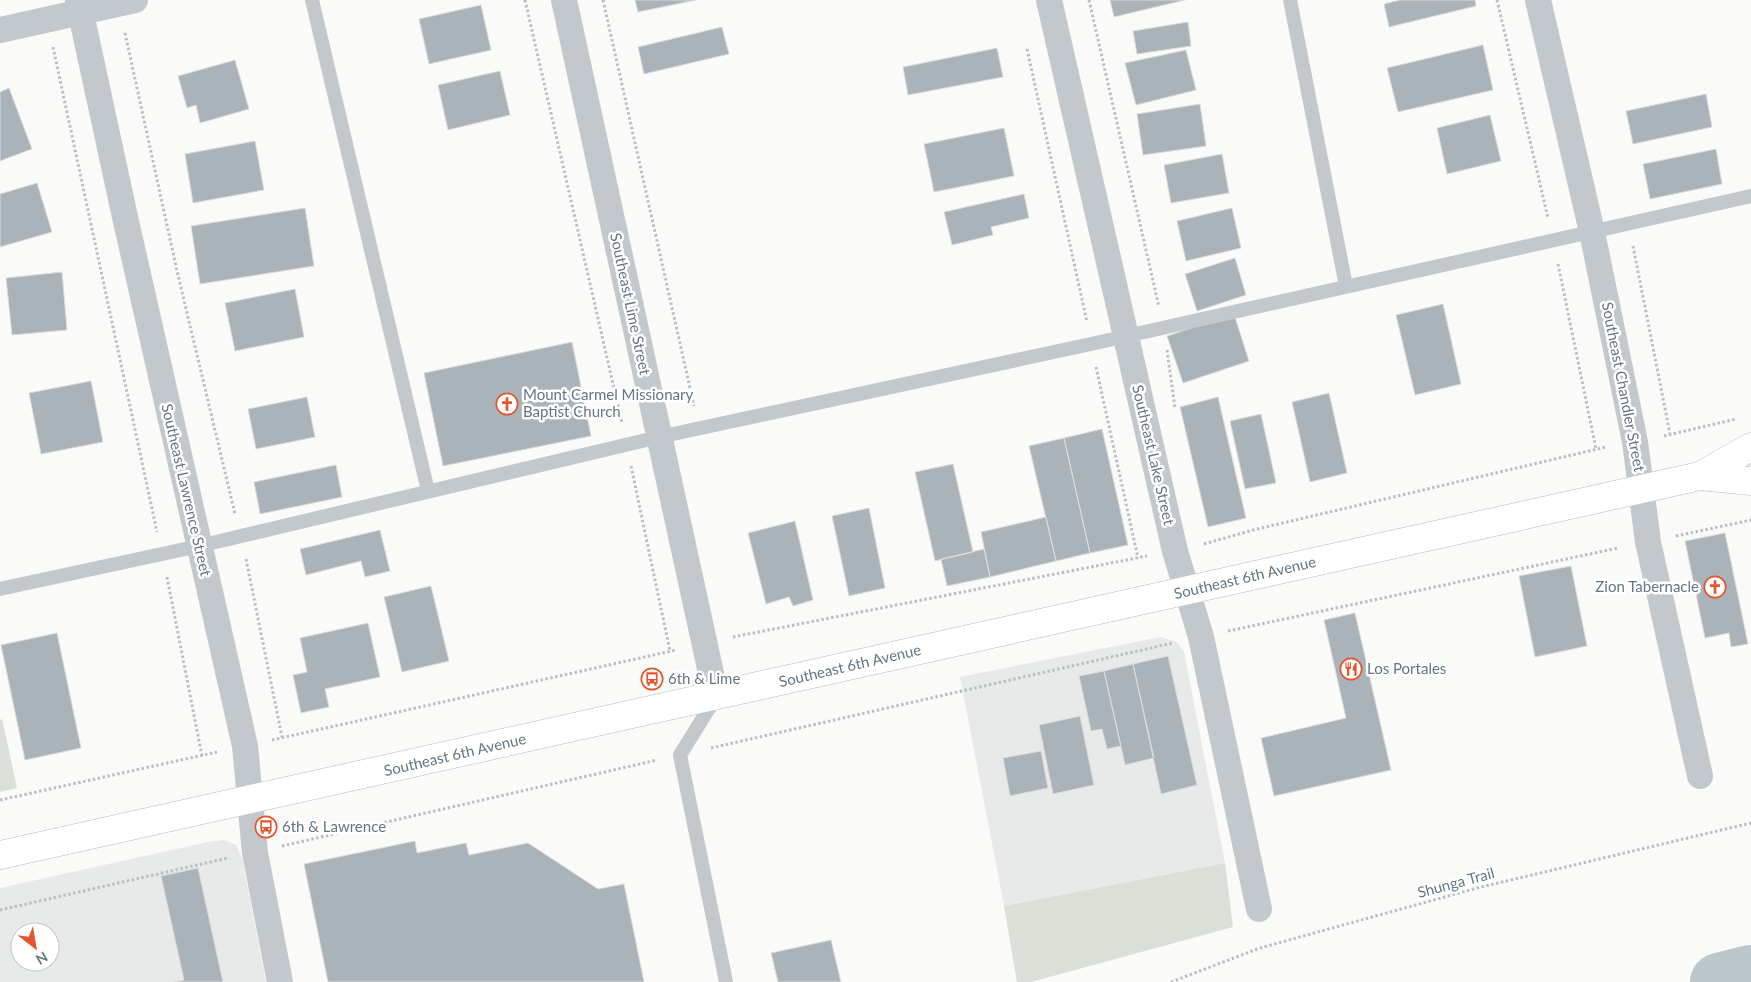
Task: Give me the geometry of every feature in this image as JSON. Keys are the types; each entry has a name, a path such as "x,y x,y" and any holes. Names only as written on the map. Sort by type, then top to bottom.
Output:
{"main road":[{"name":"Southeast 6th Avenue","path":"0,855 1642,490 1700,476 1751,447"},
{"name":"Southeast 6th Avenue","path":"1700,476 1751,481"}],"street":[{"name":"Southeast Lime Street","path":"564,0 716,696"},
{"name":"Southeast Lake Street","path":"1049,0 1175,551 1200,637 1259,909"},
{"name":"Southeast Chandler Street","path":"1538,0 1592,232 1635,442 1648,542 1700,776"},
{"path":"0,30 47,19 79,6 127,2"},
{"name":"Southeast Lawrence Street","path":"79,6 198,546 245,746 255,853 280,982"}],"lane":[{"path":"312,0 428,492"},
{"path":"1290,0 1346,286"},
{"path":"0,589 198,546 699,428 1091,344 1751,196"},
{"path":"716,696 680,755 726,982"}],"path":[{"path":"525,0 627,445 670,651"},
{"path":"603,0 699,428"},
{"path":"1089,0 1164,327 1176,415"},
{"path":"127,2 174,262 241,536 282,737"},
{"path":"47,19 162,554 202,756"},
{"path":"1027,48 1138,558"},
{"path":"1632,241 1670,434"},
{"path":"0,800 670,651 1175,551 1252,530 1539,462 1742,417"},
{"path":"0,910 1200,637 1751,520"},
{"path":"1203,535 1205,544"},
{"name":"Shunga Trail","path":"1171,982 1269,945 1477,888 1751,823"}],"shaded area":[{"path":"1161,637 1177,642 1184,652 1225,863 1004,906 960,677"},
{"path":"2,719 17,788 0,792 0,720"},
{"path":"224,840 236,845 242,858 266,982 0,982 0,888"},
{"path":"1225,863 1233,927 1031,982 1017,982 1004,906"}],"building":[{"path":"635,0 696,0 638,12"},
{"path":"1110,0 1185,0 1114,17"},
{"path":"1400,0 1475,0 1476,6 1389,27 1384,4"},
{"path":"481,5 491,50 429,64 419,19"},
{"path":"1188,22 1191,46 1137,54 1133,31"},
{"path":"722,27 729,54 644,74 638,47"},
{"path":"1483,45 1493,90 1398,112 1387,68"},
{"path":"997,48 1003,77 908,95 903,67"},
{"path":"1186,50 1196,90 1136,105 1125,63"},
{"path":"235,60 249,109 200,123 196,105 187,108 178,76"},
{"path":"500,71 510,115 448,130 438,85"},
{"path":"9,88 32,149 0,161 0,92"},
{"path":"1706,94 1712,127 1633,144 1626,111"},
{"path":"1200,104 1206,146 1143,155 1137,114"},
{"path":"1490,115 1501,161 1447,174 1437,128"},
{"path":"1004,128 1014,176 934,192 924,144"},
{"path":"255,141 264,190 193,203 185,154"},
{"path":"1716,149 1722,184 1650,199 1643,164"},
{"path":"1222,154 1229,193 1171,203 1164,165"},
{"path":"37,183 52,232 0,247 0,194"},
{"path":"1024,194 1029,218 991,227 993,235 952,245 944,212"},
{"path":"305,208 314,266 200,284 191,226"},
{"path":"1232,208 1241,248 1186,261 1177,221"},
{"path":"1235,258 1246,295 1197,311 1185,274"},
{"path":"62,272 67,330 12,335 6,278"},
{"path":"295,289 304,337 235,351 225,303"},
{"path":"1443,304 1461,384 1415,395 1396,315"},
{"path":"1234,314 1249,361 1183,383 1167,336"},
{"name":"Mount Carmel Missionary Baptist Church","path":"572,342 591,436 443,466 424,373"},
{"path":"91,381 103,442 41,454 29,393"},
{"path":"1329,393 1347,473 1310,482 1292,402"},
{"path":"307,397 315,437 256,449 248,409"},
{"path":"1218,397 1246,518 1208,527 1180,407"},
{"path":"1261,414 1276,483 1245,489 1230,421"},
{"path":"1102,429 1128,545 1090,553 1064,438"},
{"path":"1064,438 1090,553 1056,561 1029,446"},
{"path":"953,464 973,552 935,561 915,472"},
{"path":"336,465 342,497 260,514 254,482"},
{"path":"869,508 885,588 849,596 832,516"},
{"path":"1046,517 1056,561 990,577 981,532"},
{"path":"795,521 813,600 793,606 789,597 766,604 748,533"},
{"path":"380,530 390,571 365,577 361,561 306,575 300,549"},
{"name":"Zion Tabernacle","path":"1725,533 1748,644 1731,647 1729,633 1705,638 1685,541"},
{"path":"984,549 990,577 947,586 941,559"},
{"path":"1571,566 1587,646 1535,657 1519,576"},
{"path":"431,586 449,661 402,672 384,597"},
{"name":"Los Portales","path":"1355,613 1391,770 1274,796 1261,738 1346,718 1324,620"},
{"path":"368,623 380,677 325,689 329,707 301,713 293,675 307,672 300,638"},
{"path":"57,633 81,748 25,760 1,645"},
{"path":"1168,656 1197,785 1161,794 1133,664"},
{"path":"1133,664 1154,758 1125,765 1104,671"},
{"path":"1104,671 1121,746 1107,749 1102,729 1091,731 1079,676"},
{"path":"1080,716 1094,785 1053,794 1039,725"},
{"path":"1041,751 1048,788 1010,796 1003,758"},
{"path":"415,841 417,853 466,843 469,855 528,843 598,889 624,884 644,982 328,982 304,864"},
{"path":"198,868 223,982 174,982 184,980 161,876"},
{"path":"831,940 841,982 778,982 771,953"}],"waterway":[{"path":"1719,982 1751,974"}],"place":[{"name":"Mount Carmel Missionary Baptist Church","path":"507,404"},
{"name":"Zion Tabernacle","path":"1715,587"},
{"name":"Los Portales","path":"1351,669"},
{"name":"6th & Lime","path":"652,679"},
{"name":"6th & Lawrence","path":"266,827"}]}
